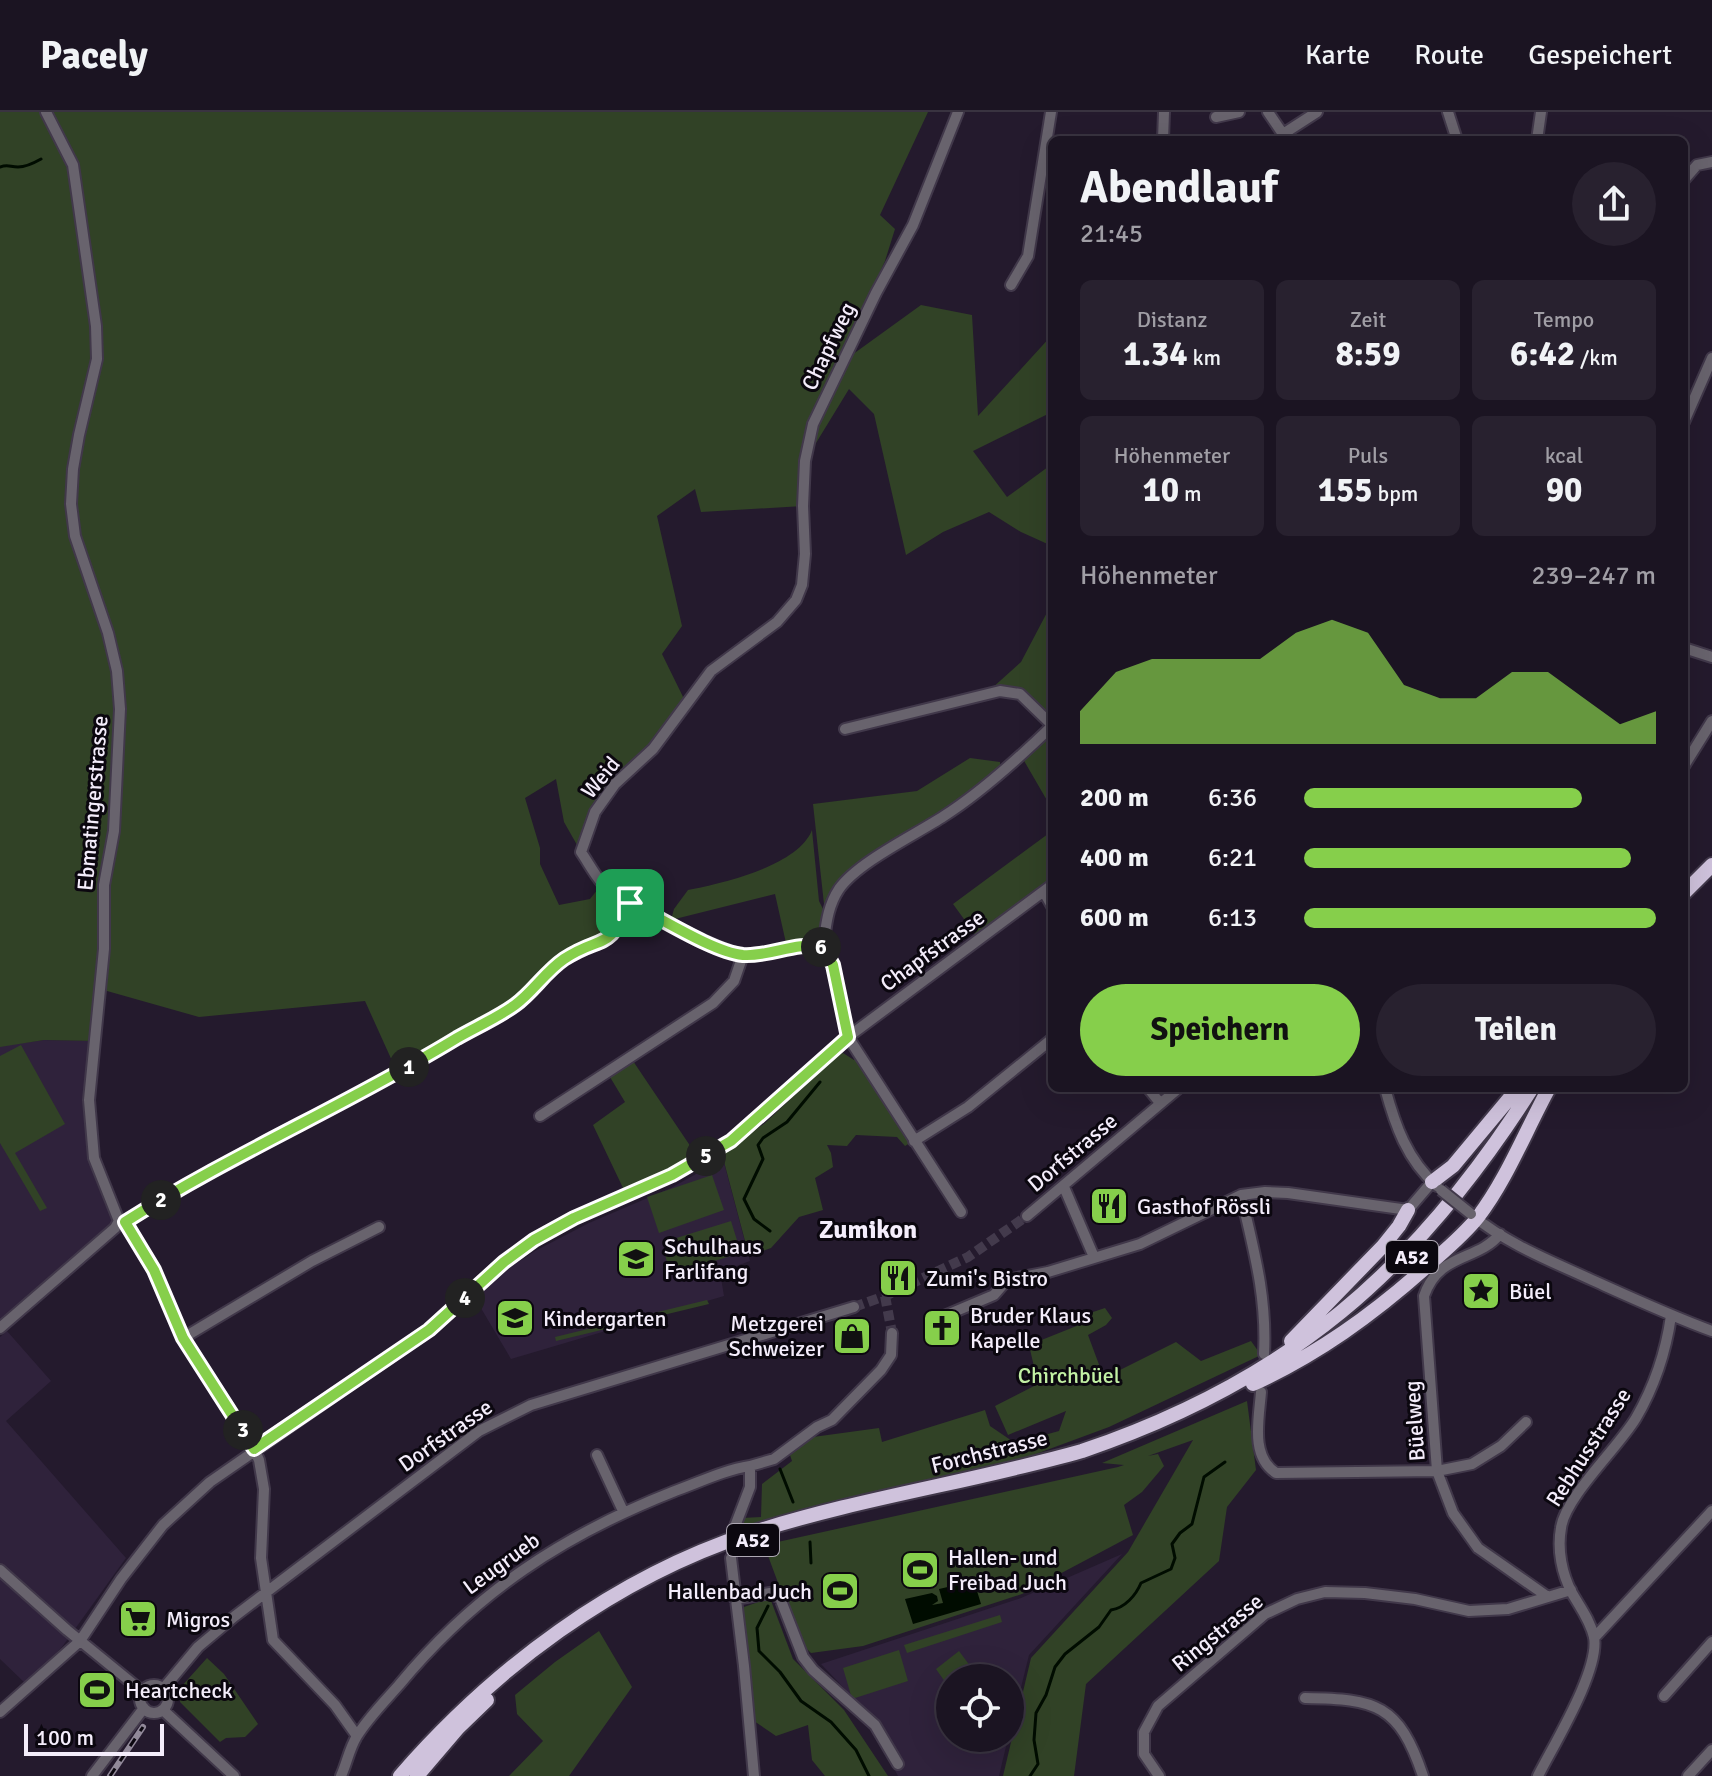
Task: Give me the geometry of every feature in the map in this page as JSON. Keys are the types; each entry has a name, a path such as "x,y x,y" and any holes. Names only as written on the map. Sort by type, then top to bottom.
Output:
{"highway":[{"path":"1688,880 1712,856"},
{"path":"1688,889 1712,865"},
{"path":"1437,1186 1515,1092"},
{"name":"Forchstrasse","path":"400,1776 459,1713 527,1654 611,1597 684,1559 782,1524 1082,1451 1161,1421 1241,1385 1323,1327 1403,1256 1467,1183 1529,1092"},
{"name":"Forchstrasse","path":"417,1776 458,1728 537,1657 616,1602 687,1565 797,1526 1016,1476 1089,1456 1168,1426 1328,1332 1407,1262 1465,1197 1537,1092"},
{"path":"1241,1385 1310,1356 1357,1324 1411,1280 1487,1204 1547,1092"},
{"path":"1241,1385 1302,1330 1383,1246 1408,1210"}],"street":[{"name":"Ebmatingerstrasse","path":"46,112 73,165 96,326 97,359 79,435 71,504 75,536 108,633 117,671 120,709 114,831 104,885 104,949 89,1100 94,1158 122,1221 154,1270 183,1338 259,1460 264,1489 261,1558 273,1640 335,1705 357,1736"},
{"name":"Chapfweg","path":"789,611 802,585 805,461 813,424 876,293 913,225 958,112"},
{"path":"1011,285 1028,256 1051,112"},
{"path":"1163,136 1164,112"},
{"path":"1216,117 1239,112"},
{"path":"1268,112 1284,136"},
{"path":"1286,136 1317,112"},
{"path":"1448,112 1456,136"},
{"path":"1538,136 1541,112"},
{"path":"1688,175 1697,165 1712,162"},
{"path":"1688,413 1712,358"},
{"name":"Weid","path":"789,611 711,671 653,749 615,784 595,812 581,852 602,884 630,903 713,945 743,955 810,944 823,947"},
{"path":"1688,649 1712,657"},
{"path":"845,729 1000,691 1020,694 1048,722"},
{"path":"1688,760 1712,721"},
{"path":"961,1212 848,1037 833,965 823,947 827,913 840,888 864,866 947,815 1019,758 1048,730"},
{"name":"Chapfstrasse","path":"0,1712 80,1641 121,1579 163,1525 210,1482 429,1330 504,1262 534,1240 574,1218 672,1175 731,1141 848,1037 1048,888"},
{"path":"0,1328 122,1221 398,1074 517,1004 547,972 566,958 611,938 630,903"},
{"path":"540,1116 713,1003 734,981 743,955"},
{"path":"914,1141 968,1107 1048,1042"},
{"path":"1151,1092 1160,1103"},
{"name":"Dorfstrasse","path":"1027,1216 1174,1092"},
{"path":"1386,1092 1399,1133 1411,1156 1437,1186 1474,1216 1500,1234 1565,1268 1712,1331"},
{"path":"942,1317 994,1295 1007,1280 1048,1272 1140,1244 1241,1195 1288,1193 1408,1210 1437,1186"},
{"path":"1064,1187 1094,1257"},
{"path":"1241,1195 1265,1310 1264,1354"},
{"path":"183,1338 312,1261 379,1227"},
{"name":"Büelweg","path":"1500,1234 1489,1244 1447,1265 1431,1280 1424,1296 1437,1471 1453,1513 1478,1548 1548,1597"},
{"name":"Dorfstrasse","path":"163,1689 198,1647 479,1431 521,1409 854,1307"},
{"name":"Rebhusstrasse","path":"1594,1638 1560,1558 1561,1526 1578,1494 1635,1420 1655,1380 1671,1316"},
{"name":"Leugrueb","path":"341,1776 357,1736 423,1656 464,1614 513,1575 565,1541 623,1511 721,1474 774,1459 805,1435 832,1420 881,1370 891,1355 892,1333"},
{"path":"1261,1392 1259,1453 1267,1467 1276,1473 1437,1471 1472,1464 1501,1446 1526,1422"},
{"path":"597,1455 623,1511"},
{"path":"734,1529 750,1487 750,1466"},
{"path":"1538,1776 1590,1672 1594,1638 1712,1511"},
{"path":"731,1558 754,1776"},
{"path":"0,1570 143,1692"},
{"name":"Ringstrasse","path":"1159,1776 1144,1754 1144,1732 1158,1706 1265,1614 1297,1599 1325,1592 1365,1593 1415,1599 1469,1611 1508,1609 1571,1590"},
{"path":"735,1599 770,1593 780,1598 803,1657 813,1670 875,1725 898,1764"},
{"path":"1664,1696 1712,1642"},
{"path":"155,1685 163,1689 168,1697 163,1710 155,1713 144,1708 141,1700 143,1692 155,1685"},
{"path":"1305,1698 1353,1699 1378,1707 1399,1724 1414,1750 1423,1776"},
{"path":"92,1776 144,1708"},
{"path":"163,1710 231,1775"},
{"path":"1688,1776 1712,1750"}],"shaded area":[{"path":"44,1040 94,1041 89,1127 119,1221 0,1328 0,1046"},
{"name":"Schulhaus Farlifang","path":"723,1159 750,1261 720,1272 724,1296 511,1359 475,1298 535,1251 589,1223 671,1188"},
{"path":"7,1331 51,1381 6,1421 126,1558 62,1647 26,1684 0,1659 0,1337"},
{"path":"1122,1554 1029,1655 1024,1675 1024,1664 936,1664 936,1752 1005,1752 999,1776 898,1776 860,1705 821,1664 1021,1598"},
{"path":"974,1581 981,1604 913,1624 905,1599 932,1593 938,1601 932,1605 943,1603 939,1589"}],"green space":[{"path":"0,112 928,112 880,215 895,229 885,261 838,365 921,305 972,315 978,416 1048,339 1048,414 973,451 1007,497 1048,467 1048,544 989,512 943,532 906,555 874,414 849,389 805,461 803,506 701,512 695,489 657,516 682,626 662,654 687,705 595,812 581,852 564,822 556,779 525,798 540,848 540,864 559,905 590,899 602,884 630,903 620,926 566,958 517,1004 398,1074 365,1001 199,1017 100,989 94,1041 44,1040 0,1047"},
{"path":"1048,611 1048,714 1031,699 991,689 1021,662"},
{"path":"1048,737 1048,802 1023,759"},
{"path":"970,758 1000,762 1000,769 956,802 863,862 827,907 824,904 813,804 917,791"},
{"path":"812,830 819,901 823,909 821,938 818,940 786,943 775,894 671,920 674,909 688,890 720,883 776,863 804,843"},
{"path":"1048,834 1048,882 977,937 953,904"},
{"path":"21,1045 65,1124 15,1153 47,1208 40,1211 0,1143 0,1056"},
{"path":"843,1053 854,1060 856,1058 910,1143 905,1146 897,1137 856,1135 847,1146 827,1145 833,1167 815,1178 823,1210 799,1217 771,1248 749,1256 722,1154 765,1123"},
{"path":"633,1061 697,1156 624,1190 593,1125 625,1102 610,1077"},
{"path":"712,1175 724,1210 659,1233 647,1197"},
{"path":"731,1221 741,1253 671,1274 664,1252 670,1247 670,1240"},
{"path":"707,1300 709,1304 556,1341 555,1337"},
{"name":"Chirchbüel","path":"1105,1308 1112,1318 1088,1335 1104,1378 1176,1342 1201,1361 1251,1341 1261,1355 1109,1427 1017,1461 738,1530 742,1518 761,1517 762,1484 792,1461 790,1455 813,1437 879,1428 882,1442 985,1410 990,1426 1015,1443 1059,1431 1066,1411 1008,1435 995,1406 1038,1384 1029,1345 1079,1325 1078,1317"},
{"path":"1247,1401 1256,1470 1227,1507 1219,1561 1086,1684 1074,1776 1003,1776 1009,1752 1024,1752 1024,1688 1031,1658 1128,1552 1193,1440 1148,1456 1158,1454 1164,1466 1142,1492 1124,1505 1133,1535 1022,1594 863,1646 811,1653 800,1642 764,1545 1124,1465 1102,1463"},
{"path":"770,1598 793,1659 844,1710 888,1776 825,1776 812,1760 808,1725 776,1736 754,1721 741,1608"},
{"path":"1000,1615 1002,1622 907,1653 904,1645"},
{"path":"599,1631 632,1687 569,1776 509,1776 543,1741 517,1714 515,1695"},
{"path":"899,1650 908,1681 852,1699 843,1668"},
{"path":"959,1651 969,1664 942,1664"},
{"path":"207,1658 224,1674 258,1724 245,1737 226,1738 220,1742 180,1702 181,1687"}],"waterway":[{"path":"0,167 24,166 41,159"},
{"path":"770,1231 754,1219 744,1199 763,1159 758,1145 787,1122 820,1082"},
{"path":"1030,1776 1038,1764 1034,1740 1036,1713 1055,1667 1065,1654 1099,1627 1111,1610 1129,1600 1141,1583 1171,1569 1175,1558 1172,1544 1192,1524 1204,1477 1225,1462"},
{"path":"780,1469 793,1502"},
{"path":"810,1542 811,1563"},
{"path":"768,1606 757,1628 759,1651 780,1672 801,1701 831,1722 856,1750 869,1776"}],"tunnel":[{"path":"854,1307 968,1257 1027,1216"},
{"path":"885,1296 892,1333"}],"railway":[{"path":"110,1776 143,1727"}],"place":[{"name":"Gasthof Rössli","path":"1109,1206"},
{"name":"Schulhaus Farlifang","path":"636,1259"},
{"name":"Zumi's Bistro","path":"898,1278"},
{"name":"Büel","path":"1481,1291"},
{"name":"Kindergarten","path":"515,1318"},
{"name":"Bruder Klaus Kapelle","path":"942,1328"},
{"name":"Metzgerei Schweizer","path":"852,1336"},
{"name":"Hallen- und Freibad Juch","path":"920,1570"},
{"name":"Hallenbad Juch","path":"840,1591"},
{"name":"Migros","path":"138,1619"},
{"name":"Heartcheck","path":"97,1690"}],"district":[{"name":"Zumikon","path":"868,1229"}],"route":[{"path":"630,903 713,945 743,955 810,944 823,947 833,965 848,1037 731,1141 672,1175 574,1218 534,1240 504,1262 429,1330 254,1449 193,1356 154,1270 125,1222 214,1170 398,1074 517,1004 547,972 566,958 611,938 630,903"}]}
